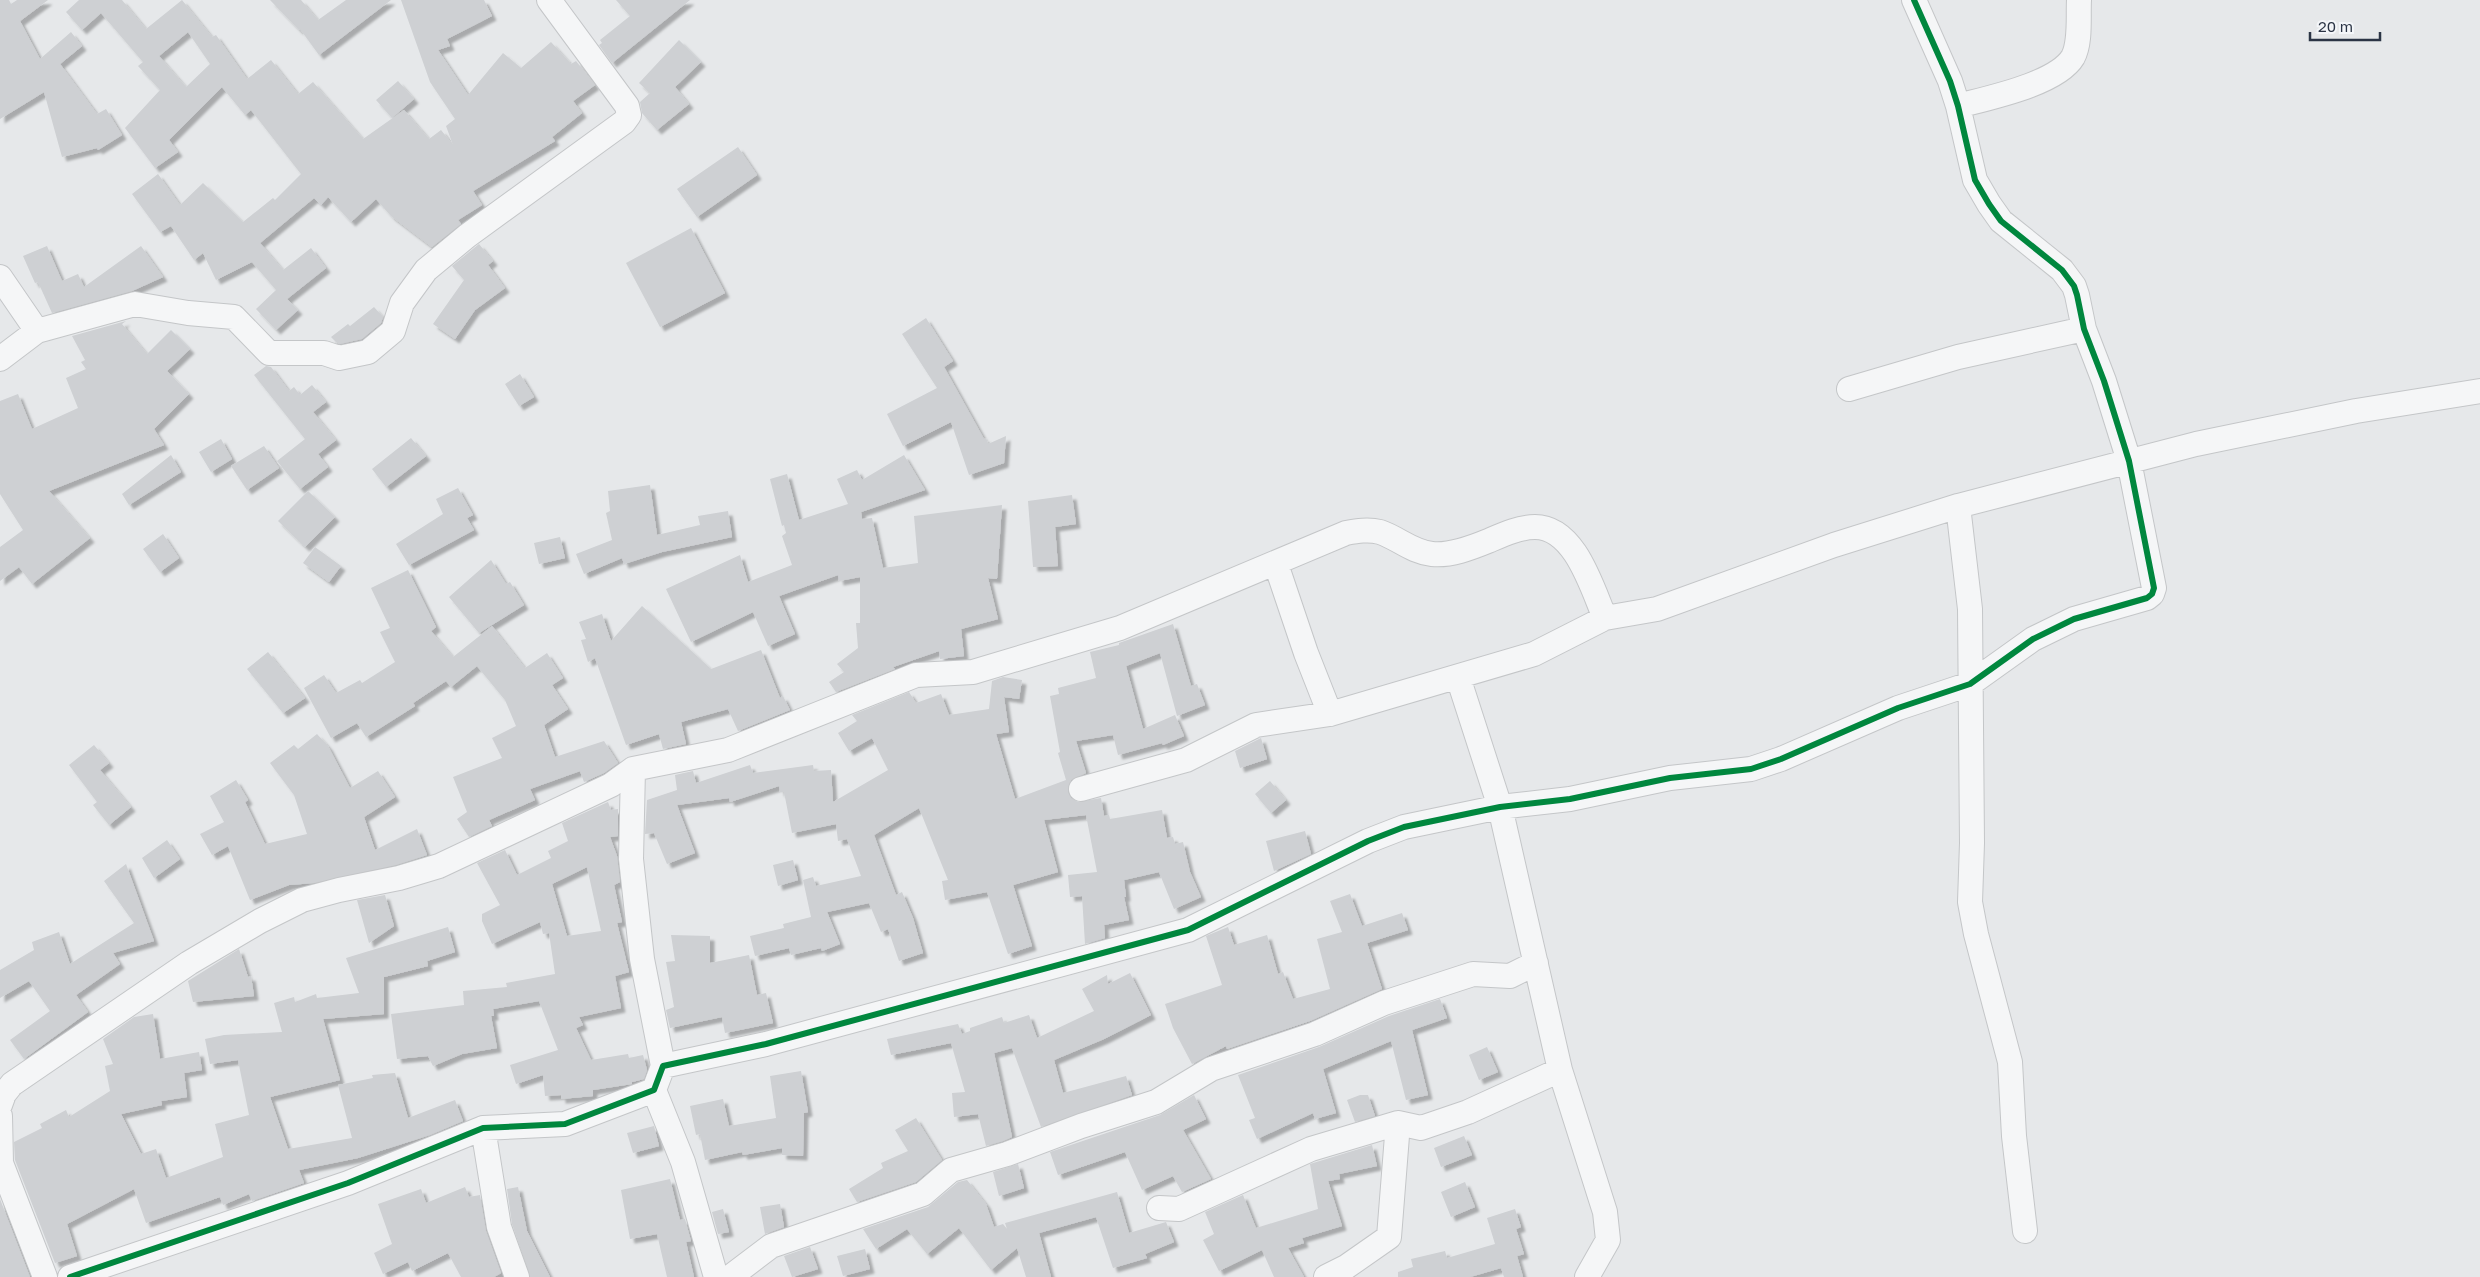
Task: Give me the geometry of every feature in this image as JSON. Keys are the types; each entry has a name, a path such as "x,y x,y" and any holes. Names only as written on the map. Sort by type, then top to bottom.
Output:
{"street":[{"path":"0,359 37,331 135,304 188,313 234,317 269,353 324,353 339,358 368,352 393,331 402,303 426,270 467,236 624,122 629,115 627,106 549,0"},
{"path":"663,1066 766,1044 1188,930 1368,841 1404,826 1500,807 1570,799 1670,778 1751,769 1781,759 1898,708 1970,684 2033,639 2074,619 2148,598 2154,588 2129,461 2104,381 2084,328 2074,286 2045,254 2002,221 1989,204 1975,180 1958,106 1937,51 1914,0"},
{"path":"1958,106 2026,87 2067,65 2074,56 2080,0"},
{"path":"0,277 37,331"},
{"path":"1849,389 1958,356 2084,328"},
{"path":"1081,789 1186,760 1256,725 1330,714 1534,654 1605,618 1657,609 1834,545 1958,506 2196,444 2356,411 2480,391"},
{"path":"1958,506 1970,609 1972,843 1970,902 1976,934 2010,1062 2014,1136 2025,1231"},
{"path":"0,1105 4,1094 12,1084 189,963 260,921 302,900 339,890 399,878 439,866 612,785 633,769 728,750 916,675 973,672 1120,628 1346,533 1364,530 1380,532 1413,549 1431,554 1445,554 1476,546 1510,532 1536,526 1555,532 1569,543 1582,564 1605,618"},
{"path":"1276,564 1306,654 1330,714"},
{"path":"1458,677 1500,807 1560,1070 1605,1212 1608,1240 1588,1277"},
{"path":"633,769 631,859 642,959 663,1066 654,1090 683,1162 716,1277"},
{"path":"730,1277 771,1246 923,1194 951,1170 1007,1154 1081,1126 1156,1102 1211,1070 1314,1034 1384,1003 1473,974 1510,976 1536,963"},
{"path":"1159,1208 1179,1209 1311,1149 1398,1123 1421,1128 1468,1112 1560,1070"},
{"path":"70,1277 348,1184 483,1128 565,1124 654,1090"},
{"path":"0,1116 1,1163 45,1277"},
{"path":"1335,1275 1389,1238 1398,1123"},
{"path":"483,1128 499,1227 517,1277"}],"building":[{"path":"0,0 9,0 11,4 17,0 48,0 20,21 40,59 71,32 82,46 60,64 97,114 106,109 122,135 98,150 97,148 62,157 44,92 0,119"},
{"path":"79,0 122,0 146,29 182,0 212,37 216,35 247,79 271,60 298,94 313,82 363,139 404,110 429,139 441,130 453,145 446,126 455,119 430,82 401,0 484,0 492,16 447,39 450,46 438,50 468,95 503,53 521,68 551,42 571,64 576,61 595,85 573,101 582,113 552,137 555,141 473,191 482,205 458,220 461,224 432,247 391,216 376,199 351,222 328,197 321,205 314,198 260,243 283,270 311,248 326,268 287,299 298,310 276,330 256,309 276,290 252,262 216,280 203,253 194,260 171,226 160,232 132,194 158,174 180,205 203,183 243,222 273,198 275,200 301,174 251,110 245,115 222,87 169,140 178,152 155,168 125,128 160,90 138,66 143,62 101,13 82,30 66,12","holes":["188,32 210,64 186,87 159,56"]},
{"path":"270,0 301,0 318,20 346,0 391,0 319,55 300,29"},
{"path":"616,0 690,0 612,63 599,45 602,43 600,40 630,16"},
{"path":"679,40 701,62 675,87 689,104 657,130 642,113 640,102 650,93 639,83"},
{"path":"398,81 414,99 392,118 376,100"},
{"path":"738,147 757,175 697,217 677,189"},
{"path":"691,228 725,293 660,327 626,263"},
{"path":"479,244 493,261 488,265 505,288 475,310 455,339 433,324 464,280 452,266"},
{"path":"47,246 62,281 78,274 84,287 141,246 163,277 132,291 52,313 38,282 35,283 23,256"},
{"path":"374,307 383,317 381,323 362,339 340,344 331,337 348,324 350,326"},
{"path":"926,318 953,361 944,367 984,439 986,438 988,444 1006,436 1004,463 969,475 951,422 903,446 887,414 937,388 902,334"},
{"path":"126,321 122,324 147,354 171,330 190,349 167,371 189,394 154,429 164,445 49,491 90,538 32,584 19,567 0,581 0,547 23,530 0,494 0,401 18,394 32,429 78,408 66,378 86,369 81,362 85,360 72,336"},
{"path":"266,366 271,367 289,391 294,387 300,395 312,385 326,402 313,412 336,440 318,454 328,467 300,489 277,461 305,439 254,375"},
{"path":"520,374 534,397 519,406 505,384"},
{"path":"411,438 426,456 386,487 372,469"},
{"path":"221,439 232,459 211,472 199,452"},
{"path":"264,446 279,468 247,490 231,466"},
{"path":"171,455 181,472 129,505 122,494"},
{"path":"904,455 925,490 861,512 862,519 872,518 883,568 918,563 914,516 1002,505 997,579 988,578 998,619 961,629 964,656 940,659 939,651 893,667 895,669 836,692 829,682 844,672 837,664 858,648 856,623 860,623 860,577 839,581 838,575 779,596 795,634 768,646 753,612 691,642 666,589 740,555 748,582 792,565 782,536 786,533 784,525 782,526 770,479 787,474 799,520 848,504 837,479 857,470 862,480"},
{"path":"650,485 657,535 700,525 698,516 728,511 732,537 662,552 624,564 622,558 584,574 576,554 612,540 606,513 610,511 608,491"},
{"path":"458,488 473,515 467,518 474,530 409,565 396,544 443,514 436,499"},
{"path":"308,491 335,517 305,547 278,521"},
{"path":"1072,495 1076,524 1055,527 1058,566 1033,567 1028,501"},
{"path":"163,534 179,558 160,572 143,549"},
{"path":"560,537 565,558 539,564 534,543"},
{"path":"315,547 341,566 329,582 303,563"},
{"path":"491,560 506,584 510,582 524,605 479,633 449,597"},
{"path":"408,570 436,627 431,631 453,657 492,626 525,668 547,653 563,678 552,685 568,709 544,725 555,757 604,741 618,763 604,773 584,782 580,771 530,789 535,800 489,820 492,826 469,837 457,819 467,812 453,777 502,758 492,738 516,726 505,700 477,666 451,687 446,681 413,703 415,706 366,737 357,723 331,738 304,688 324,675 336,693 360,680 362,683 395,662 380,632 390,628 371,588"},
{"path":"642,606 711,669 761,650 780,698 783,696 790,710 738,731 728,709 681,722 686,744 663,749 659,734 626,745 595,658 588,662 581,640 586,639 579,622 602,614 611,641"},
{"path":"1173,624 1191,686 1197,684 1205,705 1177,716 1160,653 1126,666 1143,729 1175,715 1184,736 1163,745 1162,743 1118,755 1113,735 1076,741 1086,773 1071,780 1068,792 1071,798 1078,802 1101,798 1104,816 1109,815 1110,819 1162,810 1167,838 1173,837 1175,844 1183,842 1190,872 1201,897 1174,909 1159,872 1124,880 1126,897 1124,897 1129,920 1104,925 1105,938 1085,944 1082,896 1070,897 1068,875 1097,872 1086,815 1044,820 1058,872 1013,885 1032,946 1008,954 987,892 945,900 942,881 948,880 919,808 874,835 896,895 902,892 913,918 923,953 899,961 888,929 881,932 869,903 827,912 840,944 822,951 821,948 791,955 789,948 755,956 750,936 784,928 783,924 811,917 803,880 813,877 816,886 861,876 847,839 838,841 836,824 792,833 784,792 780,792 779,786 730,802 729,798 677,805 695,853 667,864 654,833 645,834 647,800 677,790 675,775 693,771 696,783 750,765 753,773 813,765 814,771 831,770 833,802 888,770 872,738 849,751 838,733 857,721 852,715 909,692 916,703 941,694 949,715 989,709 992,681 1003,677 1022,680 1019,699 1004,697 1009,732 996,734 1015,799 1066,780 1058,753 1060,752 1050,696 1059,694 1058,688 1096,678 1090,652 1119,645 1119,643"},
{"path":"268,652 305,698 283,713 247,669"},
{"path":"317,734 328,746 350,788 378,771 395,797 364,817 375,850 417,829 427,855 396,865 314,883 289,885 250,900 228,846 212,855 200,834 224,822 210,796 236,780 248,800 245,802 265,844 307,834 294,795 270,763 294,745 298,749"},
{"path":"1261,738 1267,759 1240,768 1235,751"},
{"path":"94,745 109,763 100,770 131,807 109,825 93,805 97,802 69,765"},
{"path":"1270,781 1286,800 1271,813 1255,794"},
{"path":"608,802 611,810 618,809 618,836 610,837 617,856 620,882 614,885 622,922 617,923 629,972 615,976 621,1008 579,1017 583,1025 576,1028 591,1060 628,1054 629,1058 643,1055 647,1070 644,1079 632,1082 632,1084 593,1090 593,1096 561,1099 561,1095 545,1096 543,1075 516,1084 510,1065 558,1050 539,1001 493,1009 494,1016 491,1016 497,1048 462,1054 433,1066 428,1056 397,1059 391,1014 464,1005 463,991 507,987 506,983 555,974 549,933 543,934 540,922 492,944 482,921 482,914 500,905 477,863 505,850 517,875 551,858 548,851 568,841 562,823","holes":["587,867 601,931 567,936 552,884"]},
{"path":"1305,831 1311,854 1274,871 1266,841"},
{"path":"167,840 180,859 154,878 142,858"},
{"path":"793,860 798,880 778,886 773,865"},
{"path":"126,864 154,941 113,953 120,964 76,995 88,1012 24,1059 10,1040 50,1011 29,981 0,998 0,970 34,950 32,942 59,932 70,964 134,923 104,881"},
{"path":"1350,894 1362,926 1402,913 1408,930 1367,943 1382,989 1310,1021 1227,1049 1226,1046 1192,1064 1173,1028 1165,1004 1222,985 1206,936 1228,927 1234,945 1267,935 1278,974 1283,972 1293,999 1330,989 1317,939 1342,932 1330,901"},
{"path":"385,895 394,926 369,943 357,900"},
{"path":"448,927 455,952 427,961 428,966 384,977 384,1014 323,1019 340,1080 270,1097 288,1149 352,1138 338,1085 373,1078 372,1075 395,1073 408,1118 455,1100 463,1121 430,1135 358,1158 299,1170 304,1183 252,1201 249,1194 223,1205 220,1197 146,1223 134,1189 67,1224 77,1256 55,1263 15,1160 14,1142 42,1128 40,1124 66,1110 69,1117 110,1091 105,1066 113,1064 103,1039 134,1017 153,1014 160,1059 199,1052 202,1070 184,1073 187,1097 161,1101 162,1105 121,1114 141,1154 156,1149 166,1178 223,1157 215,1124 249,1115 238,1060 210,1064 205,1039 224,1035 282,1032 274,1003 294,997 295,1002 316,994 317,998 359,993 346,958"},
{"path":"671,935 710,936 710,963 749,955 757,995 766,993 773,1023 725,1033 722,1017 670,1028 666,1010 674,1007 666,962 675,961"},
{"path":"239,949 248,977 251,976 254,996 193,1002 188,981"},
{"path":"1130,973 1151,1015 1104,1039 1054,1060 1063,1093 1126,1076 1132,1095 1041,1127 1012,1048 994,1053 1012,1137 1003,1141 986,1146 978,1114 954,1117 952,1093 965,1092 951,1043 891,1055 887,1039 958,1024 962,1034 970,1031 970,1028 1002,1017 1004,1023 1029,1015 1037,1038 1094,1011 1082,989 1107,975 1108,984"},
{"path":"1440,999 1447,1018 1412,1030 1428,1095 1406,1100 1391,1041 1323,1069 1336,1113 1315,1119 1313,1113 1257,1139 1249,1120 1255,1118 1238,1075 1319,1047 1389,1016"},
{"path":"1487,1047 1498,1072 1479,1080 1469,1055"},
{"path":"801,1071 808,1112 804,1113 803,1156 782,1155 782,1148 743,1155 742,1152 705,1160 700,1134 696,1135 690,1106 723,1099 729,1126 776,1118 770,1076"},
{"path":"1194,1095 1206,1119 1183,1130 1211,1179 1182,1192 1173,1176 1142,1190 1125,1152 1058,1175 1050,1152 1160,1115"},
{"path":"1360,1095 1368,1095 1375,1116 1355,1122 1347,1100"},
{"path":"916,1118 942,1160 916,1182 857,1202 849,1189 883,1168 881,1163 908,1151 895,1130"},
{"path":"654,1126 659,1146 633,1153 627,1133"},
{"path":"1464,1136 1472,1155 1441,1167 1434,1148"},
{"path":"1372,1145 1377,1166 1339,1174 1340,1179 1328,1181 1342,1226 1302,1238 1304,1243 1288,1248 1304,1277 1274,1277 1262,1250 1219,1271 1203,1240 1214,1234 1205,1212 1243,1195 1256,1228 1318,1209 1310,1164"},
{"path":"1018,1164 1024,1188 999,1196 993,1172"},
{"path":"670,1179 680,1220 685,1219 691,1241 686,1242 694,1277 667,1277 657,1234 630,1239 621,1190"},
{"path":"967,1180 986,1204 994,1227 1003,1224 1007,1229 1005,1223 1117,1192 1129,1233 1166,1222 1174,1242 1145,1254 1147,1258 1113,1268 1096,1217 1039,1233 1051,1277 1026,1277 1017,1248 991,1270 959,1228 927,1254 907,1229 876,1249 863,1229 928,1207 958,1182"},
{"path":"1465,1182 1475,1207 1451,1217 1441,1192"},
{"path":"465,1187 469,1197 480,1195 486,1231 501,1273 494,1277 461,1277 448,1253 412,1271 408,1262 383,1274 374,1253 392,1244 378,1204 421,1189 426,1203"},
{"path":"518,1187 527,1231 550,1277 530,1277 512,1224 507,1189"},
{"path":"0,1199 30,1277 0,1277"},
{"path":"780,1204 784,1227 765,1234 760,1207"},
{"path":"723,1209 729,1232 718,1234 712,1212"},
{"path":"1515,1209 1521,1227 1516,1229 1524,1254 1517,1256 1523,1277 1504,1277 1501,1268 1470,1277 1398,1277 1398,1272 1413,1267 1411,1259 1445,1251 1447,1258 1495,1244 1487,1218"},
{"path":"810,1247 818,1269 792,1277 784,1256"},
{"path":"865,1249 870,1269 843,1276 837,1256"}],"cycle path":[{"path":"70,1277 348,1183 483,1128 565,1124 654,1090 663,1066 766,1044 1188,930 1368,841 1404,827 1500,807 1570,799 1670,778 1751,769 1781,759 1898,708 1970,684 2033,639 2074,619 2147,598 2152,594 2154,588 2129,461 2104,381 2084,329 2074,286 2062,270 2001,221 1975,180 1958,106 1950,81 1914,0"}]}
